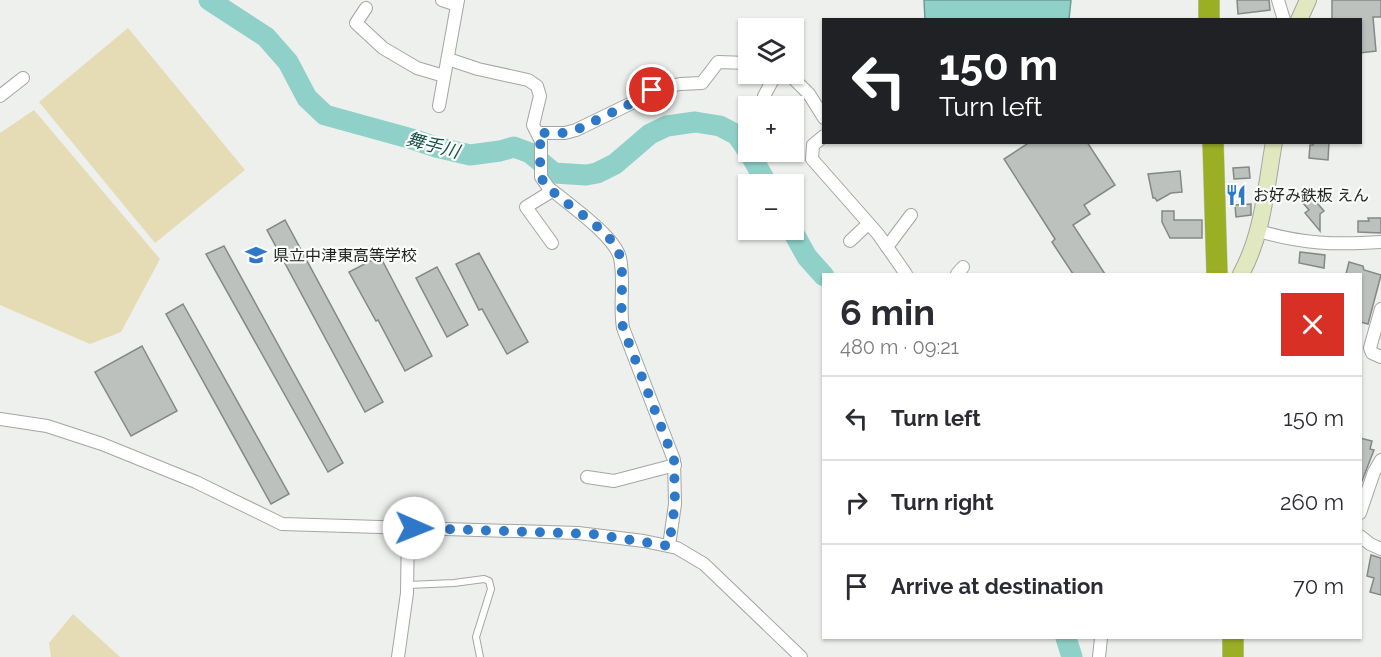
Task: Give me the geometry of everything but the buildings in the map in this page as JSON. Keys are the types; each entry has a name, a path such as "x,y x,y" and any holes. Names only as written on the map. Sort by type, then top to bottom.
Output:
{"highway":[{"path":"1209,0 1209,18"},
{"path":"1213,144 1217,273"},
{"path":"1233,639 1233,657"}],"main road":[{"path":"1300,18 1308,0"},
{"path":"1242,273 1259,231 1274,144"}],"street":[{"path":"439,106 458,3 442,0"},
{"path":"1278,0 1283,18"},
{"path":"366,8 356,23 383,48 417,68 444,76"},
{"path":"448,59 534,83 540,96 533,121 534,129 541,141 541,177 552,191 609,238 618,252 621,269 623,328 675,465 675,504 669,546"},
{"path":"538,133 565,133 576,130 638,100 652,90 680,84 702,83 718,62 738,63"},
{"path":"0,96 23,78"},
{"path":"799,84 809,94 822,115"},
{"path":"822,138 813,145 812,159 887,247 905,273"},
{"path":"552,191 526,207 552,243"},
{"path":"887,247 910,215"},
{"path":"850,241 868,224"},
{"path":"1259,231 1308,243 1381,242"},
{"path":"1381,309 1370,348 1372,354 1381,357"},
{"path":"0,419 58,429 113,448 196,482 282,524 592,534 669,546 684,551 704,564 801,657"},
{"path":"1362,507 1381,460"},
{"path":"587,477 614,481 675,465"},
{"path":"398,657 408,585 408,528"},
{"path":"1362,538 1381,549"},
{"path":"1098,657 1101,639"}],"lane":[{"path":"408,585 489,581 491,590 476,637 480,657"}],"shaded area":[{"path":"128,28 245,170 155,243 39,102"},
{"path":"34,110 160,259 121,332 90,344 0,305 0,133"},
{"path":"73,614 120,657 51,657 49,643"}],"water":[{"path":"924,0 1071,0 1069,18 925,18"}],"waterway":[{"name":"舞手川","path":"209,0 266,37 288,62 307,98 325,115 436,147 470,155 514,147 530,153 554,173 586,175 597,173 615,164 650,134 667,126 695,122 720,126 738,136"},
{"name":"舞手川","path":"755,162 761,174"},
{"name":"舞手川","path":"798,240 807,257 822,274"},
{"name":"舞手川","path":"1066,639 1072,657"}],"place":[{"name":"お好み鉄板 えん","path":"1236,195"},
{"name":"県立中津東高等学校","path":"256,255"}],"route":[{"path":"414,528 592,534 669,546 675,504 676,469 623,328 621,269 618,252 615,244 609,238 544,183 540,171 541,141 538,133 565,133 576,130 638,100 652,90"}]}
